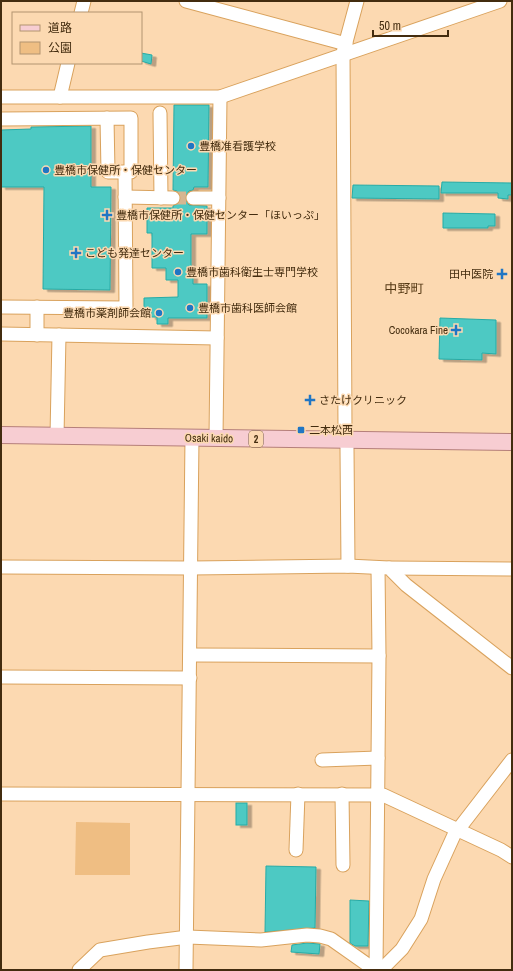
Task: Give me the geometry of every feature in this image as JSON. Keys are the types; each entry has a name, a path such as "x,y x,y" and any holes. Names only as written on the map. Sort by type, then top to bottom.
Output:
{"main road":[{"name":"Osaki kaido","path":"1,435 512,442"}],"street":[{"path":"81,12 84,1"},
{"path":"186,1 344,48"},
{"path":"348,566 344,48 357,1"},
{"path":"1,97 220,97 344,48 500,1"},
{"path":"60,97 68,64"},
{"path":"216,438 220,97"},
{"path":"125,197 167,198 160,114"},
{"path":"1,118 107,118 131,118 131,172 108,172 107,118"},
{"path":"1,307 126,308 125,172"},
{"path":"193,198 219,198"},
{"path":"37,307 37,335"},
{"path":"1,334 217,338"},
{"path":"58,436 59,335"},
{"path":"186,970 188,938 192,438"},
{"path":"1,567 191,568 348,566 383,568 512,569"},
{"path":"375,970 379,656 383,568"},
{"path":"383,568 512,668"},
{"path":"190,655 379,656"},
{"path":"1,677 190,678"},
{"path":"322,760 378,758"},
{"path":"381,970 402,949 421,919 434,879 457,830 512,760"},
{"path":"1,794 378,794 501,850 512,857"},
{"path":"296,850 298,794"},
{"path":"342,794 343,865"},
{"path":"79,970 100,950 188,938 261,940 320,936 331,939 375,970"}],"green space":[{"path":"76,822 130,823 130,875 75,875"}],"building":[{"path":"142,53 152,55 151,64 142,61"},
{"path":"174,105 209,105 208,187 194,187 193,190 189,191 185,198 189,205 207,206 207,234 191,234 191,276 193,276 193,284 207,284 207,318 168,318 168,324 157,324 157,317 151,317 151,310 144,310 144,298 178,297 178,280 166,280 166,268 152,268 152,233 147,233 147,208 173,208 173,206 180,202 181,199 177,191 173,190"},
{"path":"91,126 91,187 111,187 110,290 43,289 44,187 1,187 1,130 31,129 31,127"},
{"path":"442,182 512,183 512,195 508,195 508,199 498,198 498,193 441,193"},
{"path":"353,185 439,186 439,199 352,198"},
{"path":"443,213 495,214 495,226 488,226 488,228 443,228"},
{"path":"440,318 496,320 496,354 482,353 482,360 439,359"},
{"path":"236,803 247,803 247,825 236,825"},
{"path":"266,866 316,867 315,928 265,932"},
{"path":"350,900 369,901 368,946 355,946 350,943"},
{"path":"307,943 320,944 319,954 291,952 292,945"}],"tunnel":[{"path":"173,198 193,198"}],"place":[{"name":"豊橋准看護学校","path":"191,146"},
{"name":"豊橋市保健所・保健センター","path":"46,170"},
{"name":"豊橋市保健所・保健センター「ほいっぷ」","path":"107,215"},
{"name":"こども発達センター","path":"76,253"},
{"name":"豊橋市歯科衛生士専門学校","path":"178,272"},
{"name":"田中医院","path":"502,274"},
{"name":"豊橋市歯科医師会館","path":"190,308"},
{"name":"豊橋市薬剤師会館","path":"159,313"},
{"name":"Cocokara Fine","path":"456,330"},
{"name":"さたけクリニック","path":"310,400"},
{"name":"二本松西","path":"301,430"}],"district":[{"name":"中野町","path":"404,288"}]}
